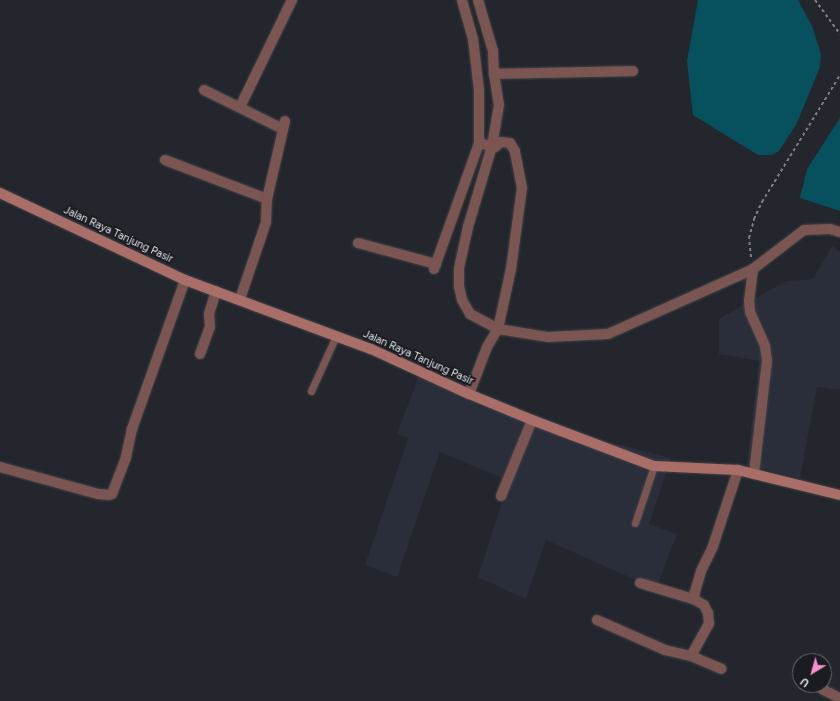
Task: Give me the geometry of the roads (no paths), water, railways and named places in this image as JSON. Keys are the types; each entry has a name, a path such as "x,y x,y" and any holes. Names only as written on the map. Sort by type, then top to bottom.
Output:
{"street":[{"path":"240,107 252,86 292,0"},
{"path":"462,0 473,39 486,145 461,254 459,286 462,300 470,314 497,331 548,337 608,334 752,272 804,230 830,229 840,232"},
{"path":"358,243 435,267 486,145 499,105 494,74 493,51 478,0"},
{"path":"494,74 633,71"},
{"path":"204,90 284,125 267,199 266,222 240,299"},
{"path":"469,394 487,347 497,331 511,269 522,188 515,151 510,143 501,142 486,145"},
{"path":"165,160 267,199"},
{"name":"Jalan Raya Tanjung Pasir","path":"0,193 185,280 240,299 371,349 469,394 532,420 654,466 738,470 840,495"},
{"path":"752,272 750,286 750,312 765,346 767,361 754,474"},
{"path":"0,467 98,494 112,494 126,457 132,429 185,280"},
{"path":"200,354 210,327 209,314 216,291"},
{"path":"501,496 532,420"},
{"path":"693,599 701,571 713,546 738,470"},
{"path":"640,583 693,599 704,605 708,613 709,624 692,656"},
{"path":"597,620 665,650 692,656 721,669"},
{"path":"830,693 840,698"}],"lane":[{"path":"311,391 336,336"},
{"path":"635,523 654,466"}],"water":[{"path":"698,0 798,0 812,26 821,54 820,67 796,125 779,151 772,155 758,155 693,115 687,61"},
{"path":"840,118 840,211 800,198 807,169"}]}
